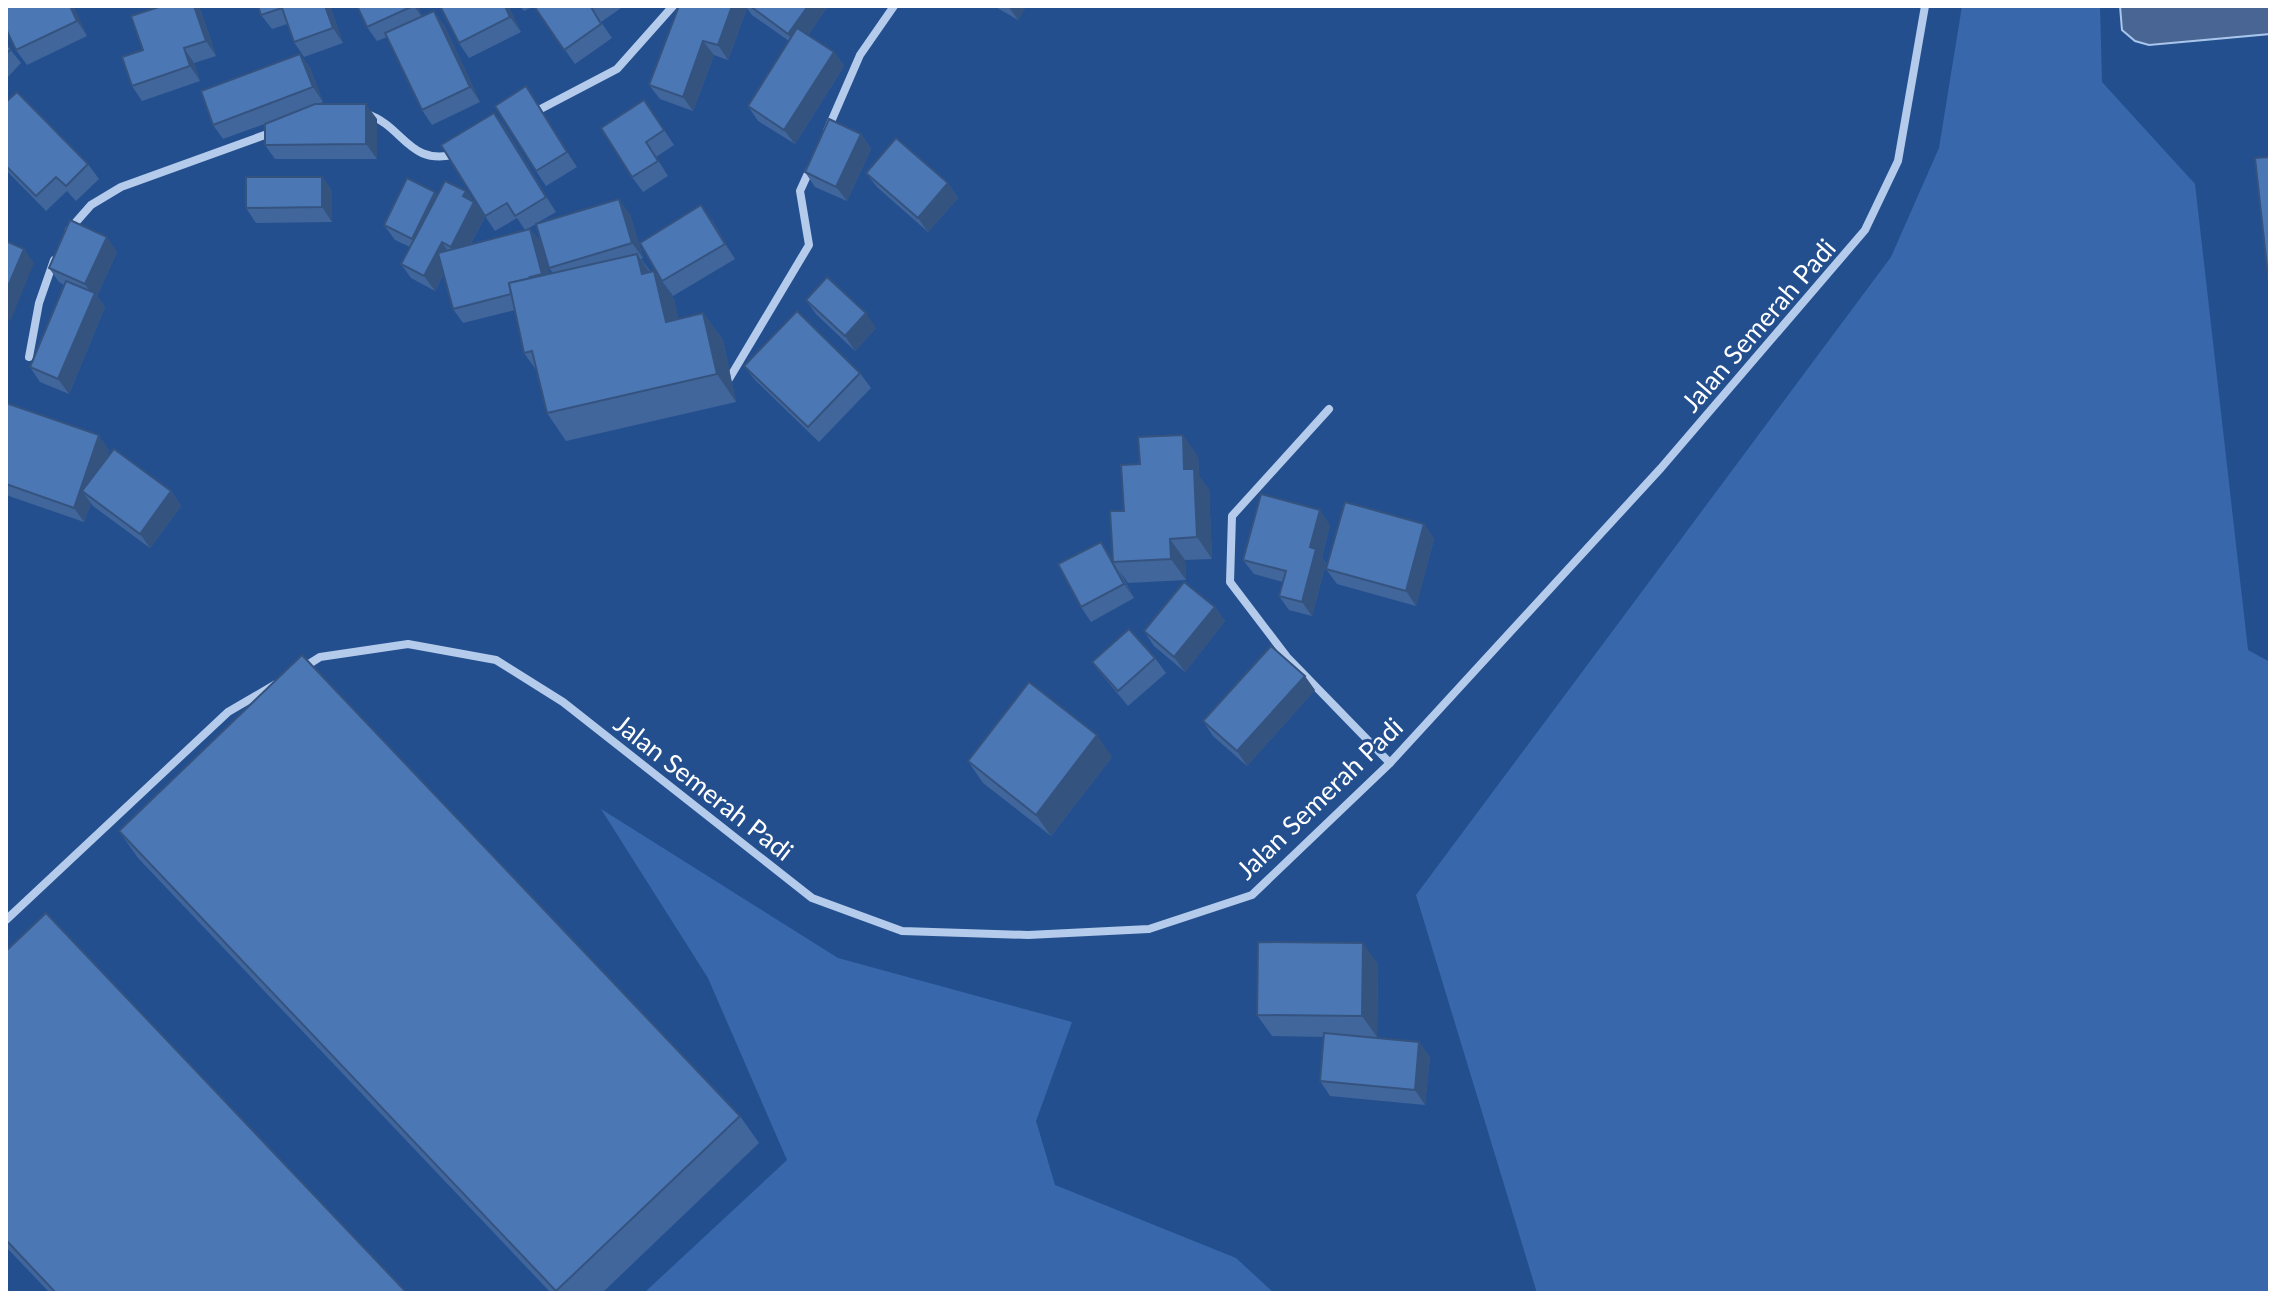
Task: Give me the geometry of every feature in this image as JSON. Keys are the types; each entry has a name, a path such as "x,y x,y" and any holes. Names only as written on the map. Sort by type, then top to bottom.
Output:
{"street":[{"path":"522,119 617,69 673,6"},
{"path":"824,137 860,55 894,6"},
{"name":"Jalan Semerah Padi","path":"294,673 320,657 408,644 496,660 563,702 812,898 902,931 1028,935 1149,929 1252,895 1390,763 1661,468 1865,230 1898,161 1925,6"},
{"path":"355,110 382,119 410,148 428,157 455,155 468,148"},
{"path":"63,237 91,205 121,187 289,126"},
{"path":"729,379 809,245 800,191 812,164"},
{"path":"29,357 39,303 58,250"},
{"path":"1329,409 1232,516 1230,582 1287,657 1390,763"},
{"path":"6,920 228,712 281,681"}],"shaded area":[{"path":"1962,6 2100,6 2102,82 2195,184 2248,650 2270,662 2270,1293 1537,1293 1416,895 1891,257 1939,148"},
{"path":"2120,6 2270,6 2270,34 2149,45 2135,41 2122,30"},
{"path":"601,809 838,958 1072,1022 1036,1121 1055,1185 1236,1258 1274,1293 644,1293 787,1160 708,978"}],"building":[{"path":"6,6 70,6 77,21 16,50 6,29"},
{"path":"162,6 194,6 206,41 184,48 190,66 132,86 122,57 143,50 131,16"},
{"path":"258,6 325,6 333,28 294,42 282,8 261,15"},
{"path":"357,6 413,6 367,27"},
{"path":"440,6 505,6 510,17 459,43"},
{"path":"534,6 592,6 601,24 564,50"},
{"path":"679,6 732,6 718,45 703,41 683,97 649,85"},
{"path":"750,6 808,6 788,34"},
{"path":"434,11 470,87 422,110 385,33"},
{"path":"797,28 834,52 784,130 748,106"},
{"path":"300,54 313,87 213,125 201,91"},
{"path":"526,86 567,152 536,171 495,106"},
{"path":"17,92 88,164 66,186 56,177 36,196 6,166 6,102"},
{"path":"644,100 664,130 646,142 658,161 632,177 601,128"},
{"path":"315,104 366,104 366,144 265,145 265,124"},
{"path":"494,113 546,197 515,216 507,203 485,216 441,145"},
{"path":"829,119 861,134 836,187 805,172"},
{"path":"896,138 948,183 918,218 866,173"},
{"path":"2270,157 2270,294 2255,158"},
{"path":"246,177 322,177 322,207 246,208"},
{"path":"407,178 435,192 412,239 384,225"},
{"path":"445,181 466,191 463,196 474,202 451,247 442,242 424,276 401,264"},
{"path":"619,199 632,243 549,268 536,224"},
{"path":"701,205 725,244 662,281 640,243"},
{"path":"70,220 107,237 85,284 49,268"},
{"path":"530,229 542,274 509,283 511,294 453,309 438,253"},
{"path":"6,241 24,249 6,291"},
{"path":"637,254 642,274 654,271 666,322 703,313 717,374 547,413 532,351 524,353 509,283"},
{"path":"827,277 866,313 845,336 806,300"},
{"path":"66,281 95,293 58,379 30,367"},
{"path":"797,311 860,373 808,427 744,366"},
{"path":"6,403 99,435 74,508 6,484"},
{"path":"1183,435 1184,469 1194,469 1197,537 1170,539 1171,559 1113,562 1110,511 1124,511 1121,465 1140,464 1138,437"},
{"path":"114,449 171,491 140,534 82,491"},
{"path":"1261,494 1320,510 1310,547 1316,549 1302,602 1279,596 1286,571 1243,560"},
{"path":"1345,502 1424,524 1406,591 1326,569"},
{"path":"1101,542 1124,584 1081,607 1058,564"},
{"path":"1184,582 1215,607 1174,657 1144,631"},
{"path":"1129,629 1155,658 1118,691 1092,662"},
{"path":"1271,646 1305,676 1237,751 1203,721"},
{"path":"302,655 740,1116 556,1291 119,831"},
{"path":"1029,682 1097,735 1036,815 968,761"},
{"path":"46,913 407,1293 56,1293 6,1240 6,951"},
{"path":"1258,942 1363,943 1362,1016 1257,1015"},
{"path":"1324,1033 1419,1042 1415,1090 1320,1081"}]}
